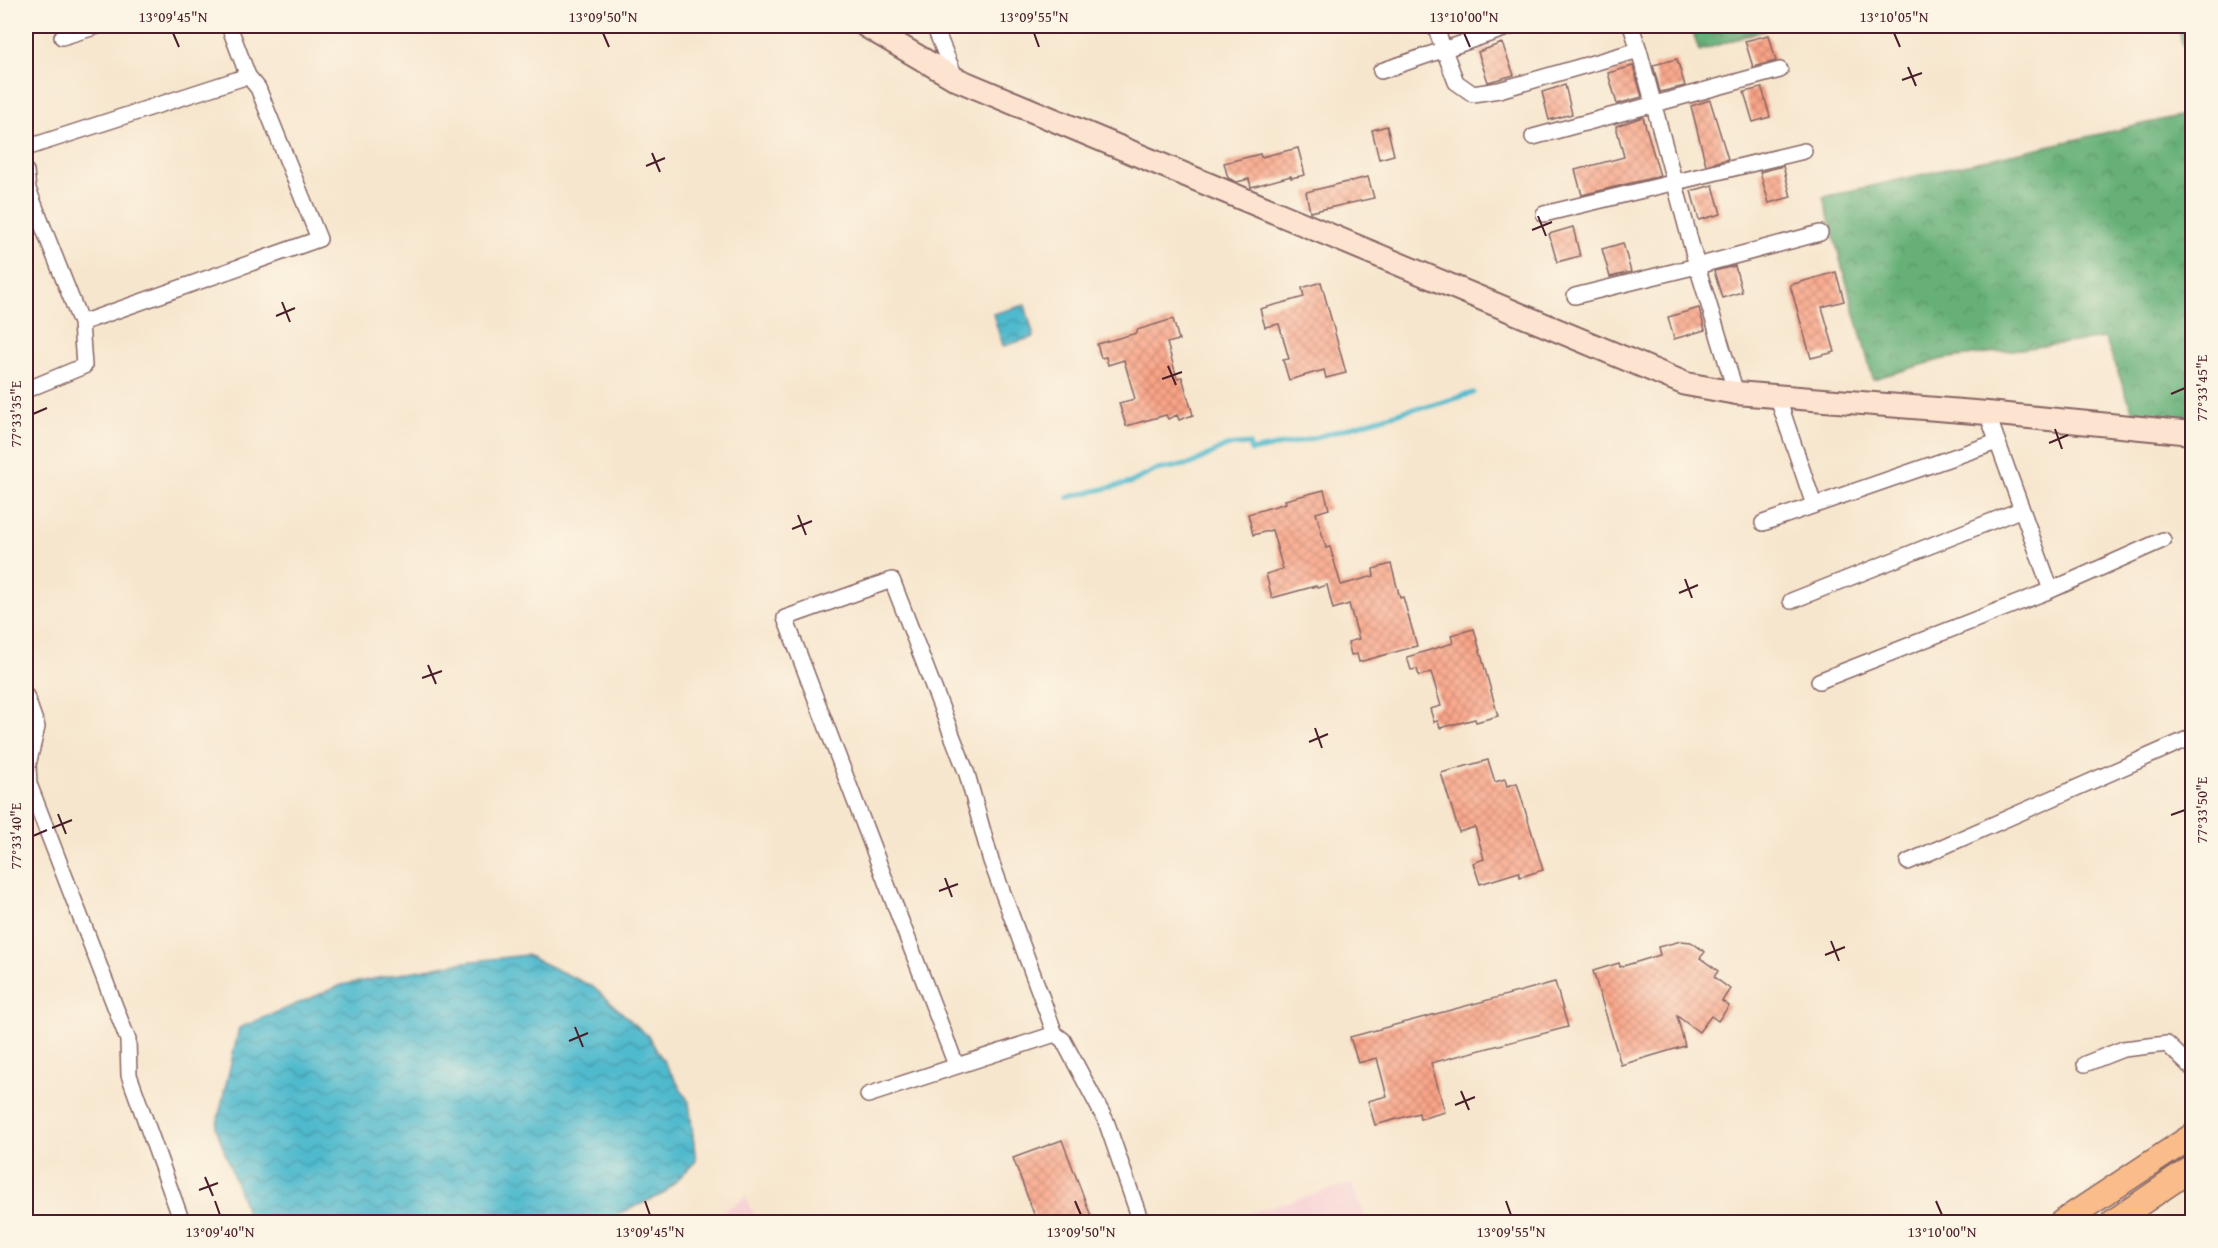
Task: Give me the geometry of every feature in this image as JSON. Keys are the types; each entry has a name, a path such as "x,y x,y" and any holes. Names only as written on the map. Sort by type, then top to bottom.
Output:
{"main road":[{"path":"866,26 956,79 1686,384 1736,393 1987,413 2193,433"},
{"path":"2062,1222 2193,1136"},
{"path":"2113,1222 2193,1168"}],"street":[{"path":"62,37 98,26"},
{"path":"81,323 319,239 258,88 248,76 229,26"},
{"path":"934,26 956,79"},
{"path":"1435,26 1456,82 1473,94 1499,90 1639,50"},
{"path":"1382,71 1513,26"},
{"path":"1631,26 1697,266 1736,393"},
{"path":"1533,138 1780,70"},
{"path":"26,148 248,76"},
{"path":"1544,214 1804,151"},
{"path":"26,171 28,189 81,323 84,366 26,390"},
{"path":"1575,296 1820,233"},
{"path":"1777,396 1814,505"},
{"path":"1987,413 2020,510 2051,590"},
{"path":"1763,523 1997,442"},
{"path":"1791,601 2020,510"},
{"path":"1819,681 2051,590 2163,540"},
{"path":"956,1065 784,618 892,580 967,774 991,861 1055,1034 1064,1040 1106,1121 1141,1222"},
{"path":"26,696 37,727 28,765 29,784 128,1040 129,1075 182,1222"},
{"path":"1908,862 2193,737"},
{"path":"868,1095 1055,1034"},
{"path":"2085,1064 2123,1049 2167,1044 2193,1068"}],"shaded area":[{"path":"1352,1183 1367,1222 1219,1222"},
{"path":"746,1197 758,1222 707,1222"}],"green space":[{"path":"1691,26 1777,26 1699,51"},
{"path":"2177,26 2192,26 2192,74"},
{"path":"2192,113 2192,419 2133,412 2105,338 1943,359 1873,379 1823,197"}],"water":[{"path":"1025,305 1034,337 1003,346 993,314"},
{"path":"526,955 593,987 648,1036 689,1102 696,1161 663,1194 600,1222 250,1222 216,1128 239,1028 342,985 457,963"}],"building":[{"path":"1769,35 1776,61 1753,67 1745,41"},
{"path":"1502,43 1514,75 1488,82 1478,52"},
{"path":"1677,59 1685,86 1660,92 1653,65"},
{"path":"1633,66 1642,97 1617,104 1608,73"},
{"path":"1565,85 1572,114 1549,120 1542,92"},
{"path":"1762,88 1770,117 1753,122 1744,92"},
{"path":"1710,100 1728,159 1706,165 1691,106"},
{"path":"1643,117 1660,176 1582,195 1575,170 1624,157 1616,126"},
{"path":"1387,126 1394,155 1379,159 1372,130"},
{"path":"1298,148 1305,175 1291,178 1291,176 1251,187 1249,179 1237,182 1228,178 1224,163"},
{"path":"1783,166 1791,197 1769,203 1760,172"},
{"path":"1368,177 1374,198 1310,212 1306,192"},
{"path":"1713,185 1721,214 1699,220 1691,191"},
{"path":"1573,227 1580,256 1557,262 1549,234"},
{"path":"1623,243 1631,272 1610,277 1602,249"},
{"path":"1735,266 1742,292 1722,298 1714,271"},
{"path":"1836,272 1844,301 1822,307 1835,352 1811,358 1790,285"},
{"path":"1321,282 1346,373 1326,378 1324,370 1289,380 1283,360 1289,359 1279,324 1265,327 1260,309 1304,297 1302,288"},
{"path":"1699,308 1705,330 1674,339 1668,317"},
{"path":"1173,319 1179,340 1167,343 1177,378 1182,377 1193,415 1179,420 1177,415 1168,419 1166,415 1126,426 1119,403 1135,399 1124,360 1108,365 1106,357 1101,358 1097,344 1137,333 1137,330"},
{"path":"1324,490 1329,509 1316,513 1326,548 1330,547 1341,585 1374,576 1373,569 1391,564 1417,646 1359,662 1357,654 1351,655 1348,642 1359,639 1349,604 1333,609 1327,585 1272,598 1266,574 1283,569 1272,530 1253,535 1248,514 1286,503 1285,500"},
{"path":"1474,629 1498,716 1440,728 1438,721 1434,722 1430,709 1441,706 1431,672 1419,676 1417,669 1411,670 1407,657 1453,643 1451,635"},
{"path":"1488,760 1495,782 1505,779 1507,786 1517,783 1543,870 1520,877 1519,872 1480,884 1473,863 1484,859 1475,827 1459,832 1441,773"},
{"path":"1681,941 1691,942 1705,952 1700,958 1718,971 1714,977 1730,989 1722,1001 1729,1006 1718,1021 1711,1016 1699,1032 1677,1016 1685,1046 1621,1065 1593,971 1619,963 1620,967 1660,955 1658,947"},
{"path":"1555,982 1568,1027 1431,1063 1445,1112 1420,1119 1419,1113 1375,1125 1368,1101 1387,1096 1377,1058 1358,1063 1350,1037"},
{"path":"1062,1140 1091,1216 1073,1222 1037,1222 1013,1158"}],"waterway":[{"path":"1068,497 1130,483 1156,470 1191,464 1226,446 1249,444 1251,451 1307,440 1473,393"}]}
